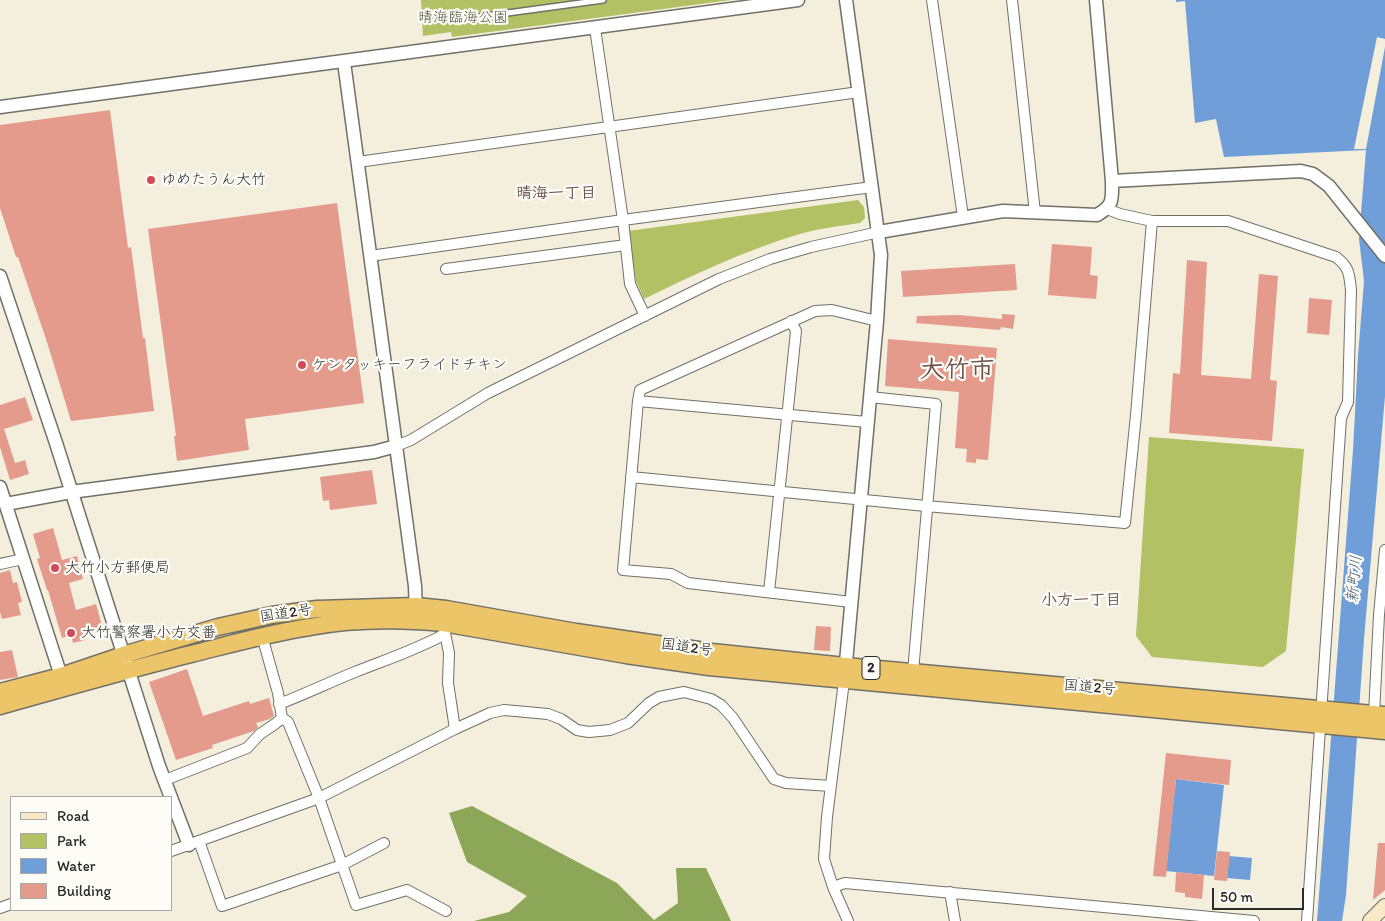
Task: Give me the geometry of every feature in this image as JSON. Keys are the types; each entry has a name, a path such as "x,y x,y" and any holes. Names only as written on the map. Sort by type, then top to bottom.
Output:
{"highway":[{"name":"国道2号","path":"0,706 126,662 218,627 317,609 416,613 444,622 626,655 709,667 845,673 1324,718 1373,718 1385,731"},
{"name":"国道2号","path":"0,692 126,662 310,626 416,613"},
{"name":"国道2号","path":"845,673 913,672 1324,718"}],"main road":[{"path":"1370,921 1385,906"}],"street":[{"path":"0,108 798,0"},
{"path":"846,0 881,255 877,321 845,673 825,832 824,859 833,887 848,921"},
{"path":"932,0 963,217"},
{"path":"1012,0 1034,212"},
{"path":"6,504 71,492 374,452 411,440 488,393 720,279 770,259 811,247 879,232 1003,211 1097,215 1108,209 1112,200 1112,181 1096,0"},
{"path":"595,28 623,220 630,284 645,316"},
{"path":"344,62 415,586 416,613"},
{"path":"358,162 859,92"},
{"path":"1112,181 1287,171 1301,171 1313,174 1329,186 1385,256"},
{"path":"370,256 872,187"},
{"path":"1108,209 1120,214 1152,221 1228,221 1336,257 1346,265 1349,272 1351,290 1348,402 1341,418 1324,718 1307,921"},
{"path":"631,477 860,500 1125,523 1152,221"},
{"path":"446,269 626,245"},
{"path":"0,276 159,766 222,906 342,865 384,844"},
{"path":"850,602 688,583 671,574 623,570 638,401 640,390 815,311 832,310 877,321"},
{"path":"769,592 796,331 791,321"},
{"path":"870,397 936,404 913,672"},
{"path":"638,401 867,422"},
{"path":"0,489 61,676"},
{"path":"1373,718 1382,615 1385,550"},
{"path":"0,564 23,559"},
{"path":"280,704 312,692 354,672 423,646 444,622"},
{"path":"444,622 449,653 448,683 456,729"},
{"path":"262,636 282,718 288,722 319,798 356,905 407,890 446,911"},
{"path":"172,850 319,798 490,713 504,710 548,714 561,719 577,730 590,732 610,730 628,722 649,703 658,698 684,692 711,699 721,705 733,718 774,779 786,783 831,786"},
{"path":"165,780 247,748 260,734 282,718"},
{"path":"833,887 845,883 1254,921"},
{"path":"950,892 955,921"}],"lane":[{"path":"478,17 603,0"}],"green space":[{"name":"晴海臨海公園","path":"421,0 731,0 452,37 451,32 423,36"},
{"path":"858,200 864,207 865,218 860,223 815,230 760,247 644,299 636,281 628,231"},
{"path":"1149,437 1304,449 1286,651 1263,667 1152,657 1136,636"},
{"path":"472,806 617,883 654,920 678,903 676,868 706,868 731,921 474,921 509,912 527,896 467,862 449,813"}],"water":[{"name":"新町川","path":"1176,0 1385,0 1385,396 1364,639 1346,895 1342,921 1317,921 1364,281 1359,239 1366,150 1224,157 1216,119 1195,123 1185,1 1176,2"},
{"path":"1176,779 1224,785 1214,876 1166,871"},
{"path":"1229,856 1252,858 1250,880 1227,878"}],"pier":[{"path":"1377,37 1385,39 1385,47 1366,149 1354,149"}],"building":[{"path":"110,110 128,248 131,247 154,411 71,421 47,342 0,208 0,125"},
{"path":"337,203 364,403 245,419 249,450 177,461 174,436 176,436 148,229"},
{"path":"1052,244 1092,247 1090,275 1098,276 1096,299 1048,295"},
{"path":"1187,260 1207,262 1201,375 1251,379 1259,274 1278,276 1270,380 1277,381 1272,441 1169,433 1173,373 1180,374"},
{"path":"1015,264 1017,290 903,297 901,271"},
{"path":"1309,298 1332,300 1329,335 1307,333"},
{"path":"1002,314 1015,315 1013,329 1001,327 1000,330 916,323 917,316 959,315 1002,319"},
{"path":"888,339 997,348 988,460 976,459 976,463 966,462 967,449 955,448 959,392 885,386"},
{"path":"25,397 33,420 4,429 15,463 25,460 29,474 10,480 0,447 0,405"},
{"path":"372,470 377,504 330,510 329,500 323,501 320,477"},
{"path":"53,528 62,560 77,556 83,579 69,583 76,610 96,604 102,626 83,632 85,640 73,643 71,635 62,638 37,559 40,558 33,534"},
{"path":"10,570 13,583 17,582 22,602 18,603 21,615 2,619 0,612 0,573"},
{"path":"816,626 831,627 830,651 814,650"},
{"path":"12,650 18,677 0,680 0,652"},
{"path":"187,669 203,716 249,701 250,704 269,698 274,716 256,723 258,727 254,731 212,745 213,748 176,760 149,682"},
{"path":"1166,753 1231,760 1229,785 1176,779 1166,877 1153,876"},
{"path":"1378,843 1385,843 1385,890 1373,900"},
{"path":"1217,851 1230,852 1227,881 1214,880"},
{"path":"1176,872 1204,875 1202,899 1185,897 1185,893 1175,892"}],"place":[{"name":"ゆめたうん大竹","path":"151,180"},
{"name":"ケンタッキーフライドチキン","path":"302,365"},
{"name":"大竹小方郵便局","path":"55,568"},
{"name":"大竹警察署小方交番","path":"71,633"}],"district":[{"name":"晴海一丁目","path":"556,194"},
{"name":"大竹市","path":"957,371"},
{"name":"小方一丁目","path":"1081,601"}]}
